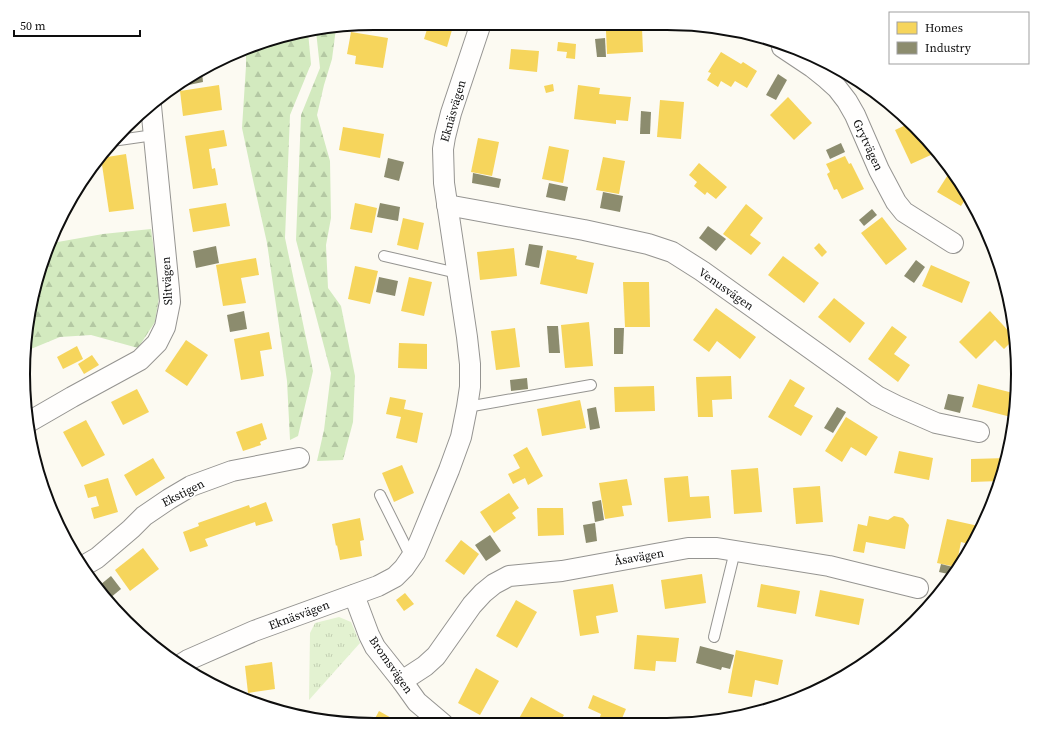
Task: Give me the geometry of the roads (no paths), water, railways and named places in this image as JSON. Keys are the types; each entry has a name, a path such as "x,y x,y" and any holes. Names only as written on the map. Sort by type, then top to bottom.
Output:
{"street":[{"name":"Eknäsvägen","path":"185,662 254,631 378,586 395,577 404,568 421,538 462,437 470,387 470,364 467,337 444,183 443,149 451,113 479,30"},
{"name":"Grytvägen","path":"791,53 827,79 837,88 847,101 855,115 879,170 896,202 904,212 953,243"},
{"name":"Slitvägen","path":"33,419 140,360 157,343 165,327 170,302 152,111"},
{"name":"Venusvägen","path":"447,205 615,237 648,244 672,252 702,271 877,396 936,423 979,432"},
{"name":"Ekstigen","path":"87,564 97,558 144,516 191,486 232,471 299,458"},
{"name":"Åsavägen","path":"402,681 425,666 436,656 472,605 483,593 494,584 509,576 562,571 688,548 717,548 829,566 918,588"},
{"name":"Bromsvägen","path":"354,595 375,647 417,702 436,718"}],"lane":[{"path":"122,140 154,135"},
{"path":"384,256 457,273"},
{"path":"467,407 591,385"},
{"path":"380,495 411,557"},
{"path":"714,636 735,551"}]}
